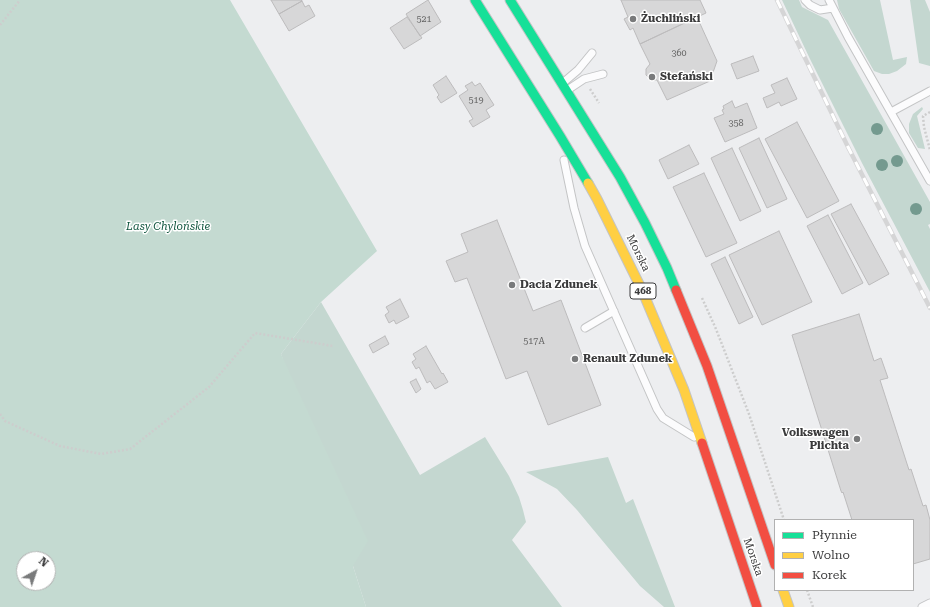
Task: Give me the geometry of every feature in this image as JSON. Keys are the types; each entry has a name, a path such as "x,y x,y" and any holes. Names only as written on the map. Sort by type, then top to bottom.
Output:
{"main road":[{"name":"Morska","path":"475,0 560,136 597,199 642,290 684,390 757,607"},
{"name":"Morska","path":"510,0 620,177 667,268 707,366 774,562"},
{"path":"783,591 789,607"}],"lane":[{"path":"805,0 810,5 820,10 833,8"},
{"path":"829,0 930,181"},
{"path":"565,87 592,53"},
{"path":"565,87 584,79 603,74"},
{"path":"891,112 930,91"},
{"path":"560,136 574,208 585,246 657,408 663,418 701,441"},
{"path":"585,328 614,311"},
{"path":"922,607 930,603"}],"path":[{"path":"0,25 20,0"},
{"path":"930,112 924,116 924,121 926,140 930,150"},
{"path":"0,414 6,420 60,446 101,454 130,449 209,387 255,333 333,346"},
{"path":"807,591 813,607"}],"shaded area":[{"path":"782,0 799,0 802,7 828,20 930,202 930,224 928,225 930,229 930,292 862,163"},
{"path":"837,0 880,0 893,60 907,57 906,64 897,71 889,74 882,74 874,71 839,9"},
{"path":"910,0 925,0 930,12 930,66 919,63"},
{"path":"922,107 923,109 917,116 925,149 918,148 909,133 909,124 913,114"},
{"path":"321,302 420,475 485,437 509,476 519,497 523,510 526,522 512,540 562,607 366,607 281,354"},
{"path":"608,457 626,503 633,499 675,607 664,607 640,586 577,510 557,489 526,472"}],"green space":[{"name":"Lasy Chylońskie","path":"0,0 230,0 377,251 321,302 281,354 368,541 353,566 366,607 0,607"}],"building":[{"path":"271,0 301,0 302,1 279,14"},
{"path":"428,0 441,22 420,36 406,14"},
{"path":"621,0 700,0 706,13 640,44 633,28 630,30 624,19 628,17"},
{"path":"302,1 305,7 309,5 315,16 289,31 279,14"},
{"path":"407,17 422,38 404,49 390,28"},
{"path":"697,17 717,61 710,81 667,100 657,80 651,80 646,75 646,69 650,64 640,44"},
{"path":"753,56 759,71 737,79 731,64"},
{"path":"446,76 457,93 441,103 437,97 439,95 433,85"},
{"path":"787,78 797,99 781,106 779,102 767,108 763,98 775,93 771,85"},
{"path":"472,82 475,86 480,83 494,105 486,110 490,117 473,127 469,121 473,119 459,96 468,90 465,86"},
{"path":"732,101 735,108 747,103 757,128 725,142 714,118 724,114 722,110 724,109 723,106"},
{"path":"797,122 839,201 807,218 765,139"},
{"path":"759,138 787,199 767,208 739,148"},
{"path":"689,145 699,164 668,179 659,160"},
{"path":"732,148 761,211 740,221 711,158"},
{"path":"704,173 737,243 706,257 673,187"},
{"path":"851,204 889,274 869,285 831,214"},
{"path":"828,215 863,283 842,294 807,226"},
{"path":"497,220 533,311 561,300 601,405 548,425 527,371 506,379 467,278 455,282 446,261 468,252 461,234"},
{"path":"779,231 812,302 762,325 729,255"},
{"path":"725,257 753,317 739,324 711,264"},
{"path":"400,299 409,317 396,324 394,320 389,323 385,315 389,312 386,307"},
{"path":"859,314 874,361 881,358 888,378 880,380 909,470 911,469 923,506 926,505 930,520 930,559 914,564 914,519 852,519 843,492 842,493 841,491 792,335"},
{"path":"385,336 389,344 373,353 369,345"},
{"path":"426,346 448,382 435,389 430,381 427,383 419,367 416,369 412,362 416,359 413,354"},
{"path":"416,379 421,389 416,393 410,382"}],"railway":[{"path":"777,0 848,147 930,308"}],"traffic: fast":[{"path":"475,0 588,183"},
{"path":"510,0 620,177 645,223 676,290"}],"traffic: slow":[{"path":"588,183 642,290 684,390 702,443"},
{"path":"783,591 789,607"}],"traffic: jam":[{"path":"676,290 707,366 774,562"},
{"path":"702,443 757,607"}],"place":[{"name":"Żuchliński","path":"633,19"},
{"name":"Stefański","path":"652,77"},
{"name":"Dacia Zdunek","path":"512,285"},
{"name":"Renault Zdunek","path":"575,359"},
{"name":"Volkswagen Plichta","path":"857,439"}]}
